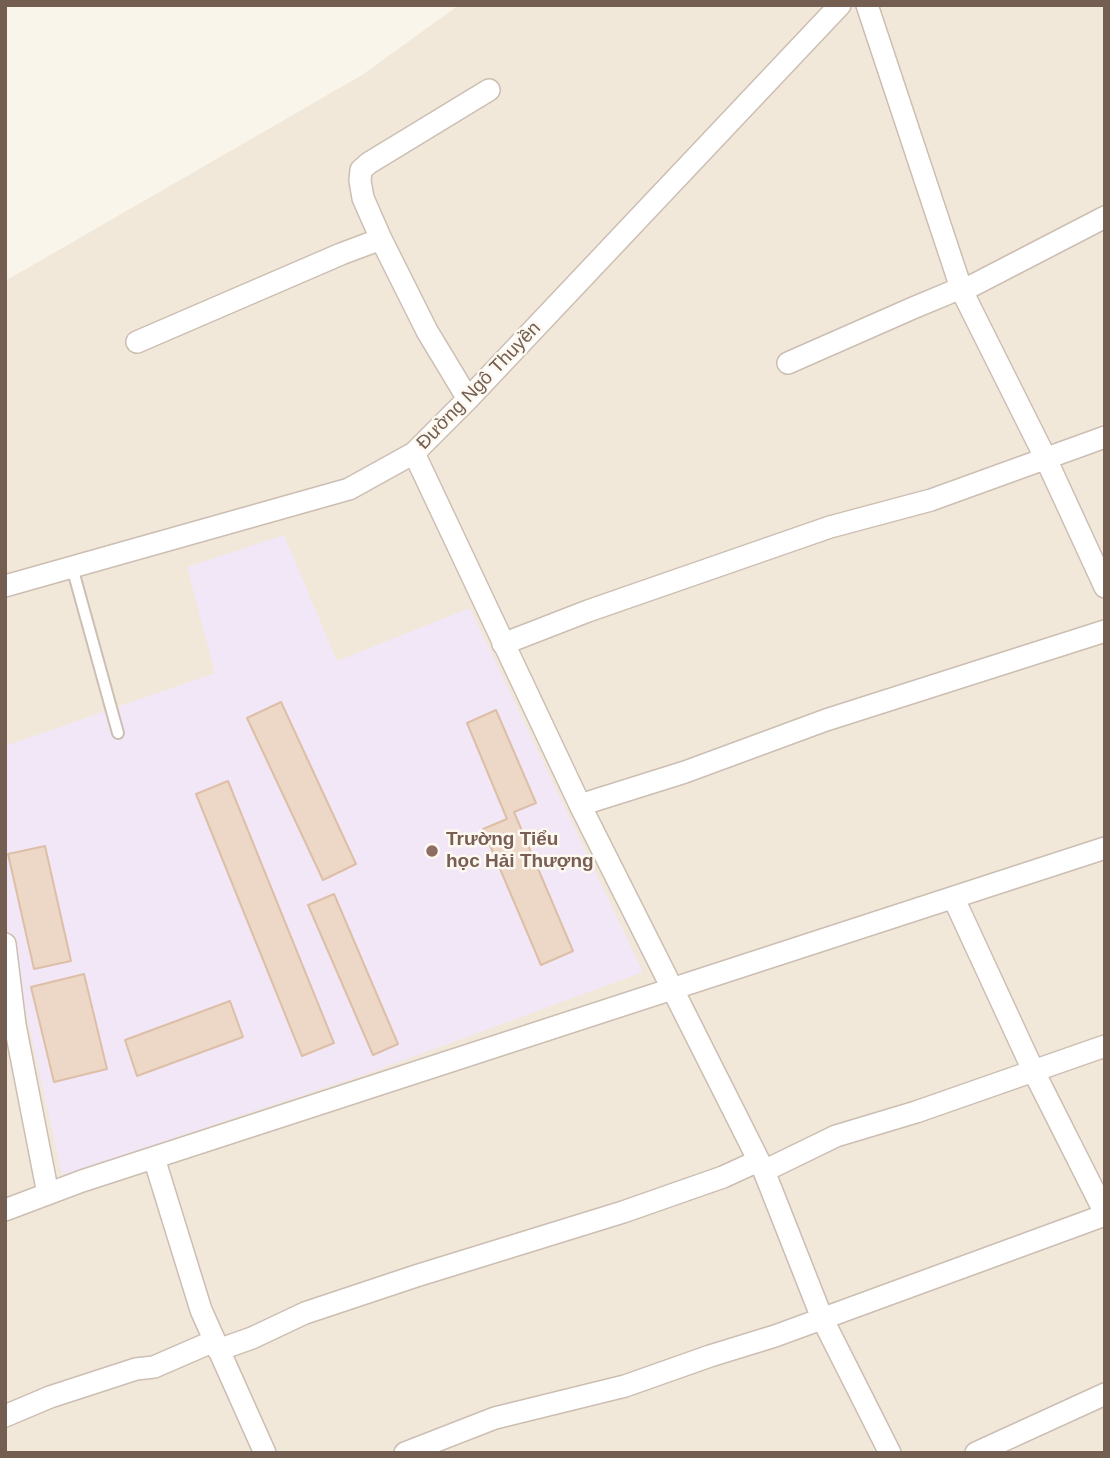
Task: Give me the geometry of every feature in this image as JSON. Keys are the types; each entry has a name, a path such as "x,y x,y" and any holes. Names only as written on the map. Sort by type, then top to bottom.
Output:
{"street":[{"name":"Đường Ngô Thuyền","path":"5,586 349,488 414,453 840,5"},
{"path":"867,5 962,291 1046,459 1105,587"},
{"path":"468,399 427,331 381,239 363,198 359,181 361,170 489,90"},
{"path":"962,291 1105,217"},
{"path":"137,342 381,239"},
{"path":"788,363 961,288 962,291"},
{"path":"503,643 830,527 930,500 1105,438"},
{"path":"414,453 580,805 761,1166 822,1318 890,1453"},
{"path":"580,805 685,772 826,720 1105,631"},
{"path":"5,1210 154,1158 1105,848"},
{"path":"405,1453 495,1418 625,1386 822,1318 1105,1214 1033,1070 954,899"},
{"path":"5,944 15,1025 48,1194"},
{"path":"5,1416 136,1369 155,1367 216,1346 252,1338 305,1313 465,1260 624,1213 761,1166 836,1136 916,1112 1105,1046"},
{"path":"154,1158 187,1269 216,1346 265,1453"},
{"path":"976,1453 1105,1394"}],"lane":[{"path":"72,567 118,733"}],"shaded area":[{"path":"459,5 1105,5 1105,1453 5,1453 5,281 362,75"},
{"path":"284,535 337,661 470,608 643,972 369,1073 62,1175 5,917 5,746 215,673 187,567"}],"building":[{"path":"281,702 356,864 323,880 247,718"},
{"path":"496,710 536,803 514,812 573,951 541,965 483,829 507,819 467,723"},
{"path":"228,781 334,1043 302,1056 196,794"},
{"path":"45,846 71,961 34,969 8,854"},
{"path":"334,894 398,1044 373,1055 308,905"},
{"path":"84,974 107,1069 54,1082 31,987"},
{"path":"230,1001 243,1037 137,1076 125,1040"}],"place":[{"name":"Trường Tiểu học Hải Thượng","path":"432,851"}]}
